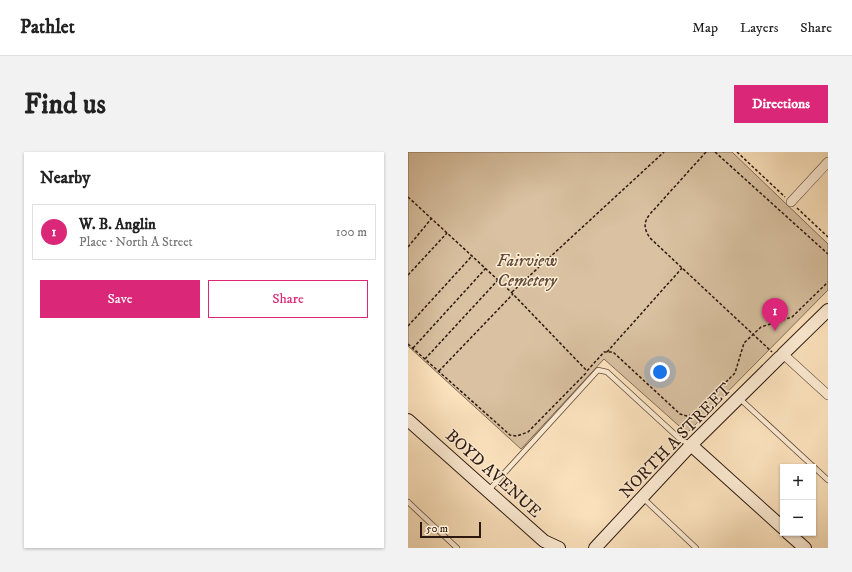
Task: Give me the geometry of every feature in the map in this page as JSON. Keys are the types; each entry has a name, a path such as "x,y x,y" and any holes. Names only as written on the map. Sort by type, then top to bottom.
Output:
{"street":[{"path":"791,202 828,162"},
{"name":"NORTH A STREET","path":"596,548 691,445 828,310"},
{"path":"782,355 828,395"},
{"name":"BOYD AVENUE","path":"408,420 544,541 559,548"},
{"path":"691,445 780,525"},
{"path":"791,536 805,548"}],"lane":[{"path":"487,491 598,370 607,372 682,440 691,445"},
{"path":"739,398 828,480"},
{"path":"643,497 696,548"},
{"path":"408,502 457,548"}],"path":[{"path":"511,292 664,152"},
{"path":"706,152 645,222 645,230 650,238 768,349 782,355"},
{"path":"715,152 828,254"},
{"path":"737,152 828,237"},
{"path":"408,197 514,294 587,371"},
{"path":"408,247 432,219"},
{"path":"408,275 447,233"},
{"path":"408,326 472,256"},
{"path":"413,348 486,268"},
{"path":"607,352 682,268"},
{"path":"425,359 498,280"},
{"path":"408,344 510,435 517,436 528,432 604,352 613,352 680,414 687,416 694,414 735,373 744,343 761,327 792,317 828,282"},
{"path":"439,371 514,294"}],"green space":[{"name":"Fairview Cemetery","path":"408,152 732,152 828,244 828,290 687,433 604,359 521,449 408,346"}],"place":[{"name":"W. B. Anglin","path":"775,331"}]}
